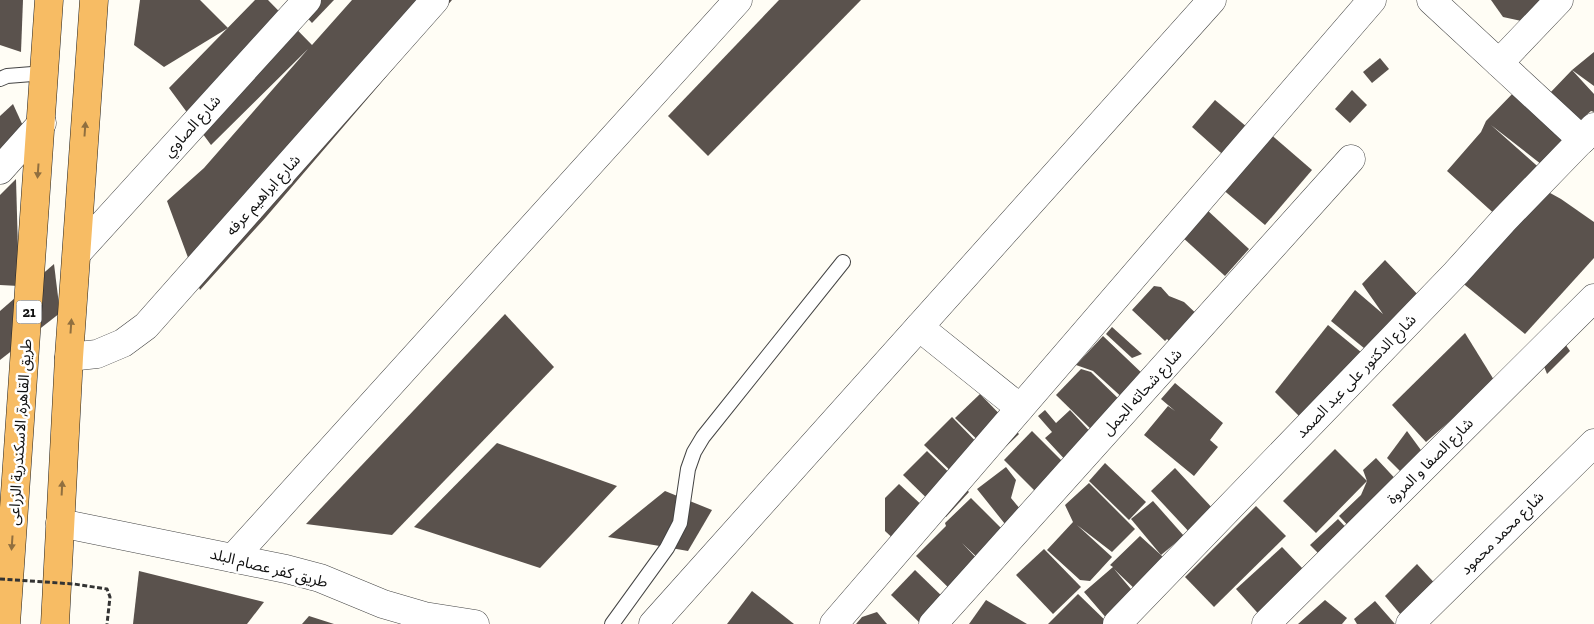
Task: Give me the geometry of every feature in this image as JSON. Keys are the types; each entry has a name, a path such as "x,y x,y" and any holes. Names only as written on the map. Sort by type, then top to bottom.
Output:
{"highway":[{"name":"طريق القاهرة, الاسكندرية الزراعى","path":"6,624 8,507 42,123 49,0"},
{"path":"54,624 69,357 94,0"}],"street":[{"name":"شارع الصاوي","path":"77,253 307,0"},
{"name":"شارع ابراهيم عرفه","path":"69,357 97,354 115,347 146,326 435,0"},
{"path":"233,558 738,0"},
{"path":"653,624 1212,0"},
{"path":"834,624 1372,0"},
{"path":"1430,0 1499,63 1588,133"},
{"path":"1499,63 1559,0"},
{"path":"0,170 42,123"},
{"name":"شارع الدكتور على عبد الصمد","path":"1117,624 1456,274 1503,221 1588,133"},
{"name":"شارع شحاته الجمل","path":"933,624 1352,160"},
{"name":"شارع الصفا و المروة","path":"1266,624 1594,298"},
{"path":"919,327 1020,408"},
{"name":"شارع محمد محمود","path":"1410,624 1594,443"},
{"name":"طريق كفر عصام البلد","path":"60,523 286,569 320,578 383,604 424,616 475,624"}],"lane":[{"path":"0,79 7,76 45,73"},
{"path":"612,624 674,536 683,511 688,469 694,452 703,438 844,262"}],"path":[{"path":"0,578 74,584 107,589 110,597 107,624"}],"building":[{"path":"0,0 23,0 21,52 0,45"},
{"path":"140,0 200,0 228,28 164,67 134,45"},
{"path":"255,0 268,0 312,45 352,0 452,0 266,217 200,290 167,201 204,168 308,49 211,145 169,88"},
{"path":"291,0 334,0 312,23"},
{"path":"779,0 861,0 708,156 668,116"},
{"path":"1491,0 1559,0 1536,24 1503,17"},
{"path":"1594,52 1594,86 1572,70"},
{"path":"1380,58 1389,69 1372,83 1363,72"},
{"path":"1572,70 1594,94 1594,112 1591,111 1576,124 1548,95"},
{"path":"1352,90 1367,105 1350,123 1335,109"},
{"path":"1516,90 1567,142 1546,168 1491,125 1544,172 1499,218 1447,171 1481,132 1486,121"},
{"path":"1215,100 1254,133 1230,161 1192,127"},
{"path":"13,104 39,161 0,164 0,116"},
{"path":"1268,132 1312,170 1265,225 1221,188"},
{"path":"16,179 19,286 0,285 0,195"},
{"path":"1541,188 1561,199 1594,222 1594,258 1525,334 1460,281"},
{"path":"1206,209 1249,249 1225,276 1181,236"},
{"path":"1385,260 1421,298 1370,353 1331,321 1355,290 1383,314 1362,284"},
{"path":"54,264 60,313 0,360 0,311"},
{"path":"1154,286 1161,287 1169,296 1184,302 1203,320 1177,348 1167,339 1165,341 1132,310"},
{"path":"505,314 554,367 392,535 306,524"},
{"path":"1328,325 1367,357 1306,423 1275,392"},
{"path":"1112,327 1142,354 1132,358 1106,334"},
{"path":"1465,333 1494,380 1479,396 1426,442 1392,405"},
{"path":"1103,336 1146,377 1125,400 1093,371 1076,365"},
{"path":"1563,341 1570,351 1547,374 1542,361"},
{"path":"1081,369 1091,372 1127,407 1098,436 1056,395"},
{"path":"1175,383 1223,423 1210,440 1218,447 1194,476 1144,435 1168,406 1175,411 1161,399"},
{"path":"980,394 1019,434 995,457 955,418"},
{"path":"1045,410 1056,423 1070,410 1096,438 1069,464 1045,438 1052,432 1038,416"},
{"path":"952,417 993,459 966,486 924,445"},
{"path":"1032,431 1071,470 1042,498 1004,460"},
{"path":"1407,431 1426,457 1405,476 1387,458"},
{"path":"497,443 617,486 540,568 414,527"},
{"path":"1335,449 1367,481 1316,533 1283,501"},
{"path":"927,451 969,492 946,517 903,475"},
{"path":"1376,458 1402,486 1354,532 1339,516 1361,495 1367,481 1363,470"},
{"path":"1105,463 1146,502 1129,520 1089,481"},
{"path":"1006,467 1016,480 1011,498 1026,516 1009,529 977,489"},
{"path":"1175,468 1216,512 1192,535 1151,491"},
{"path":"1089,483 1135,529 1112,552 1077,525 1112,557 1090,581 1080,580 1047,550 1073,522 1065,505"},
{"path":"899,484 939,521 909,553 885,531 885,498"},
{"path":"665,491 712,510 688,551 608,537"},
{"path":"971,498 1008,535 981,561 962,543 983,565 955,594 916,556 946,526 945,523"},
{"path":"1153,501 1184,536 1161,555 1131,519"},
{"path":"1256,506 1286,536 1214,607 1185,577"},
{"path":"1338,519 1352,534 1324,559 1310,545"},
{"path":"1140,536 1168,564 1139,593 1114,569 1136,595 1108,620 1084,592 1113,567 1110,565"},
{"path":"1282,547 1304,570 1264,620 1236,589"},
{"path":"1044,549 1081,587 1053,614 1016,575"},
{"path":"1417,564 1440,589 1406,621 1385,596"},
{"path":"915,570 947,601 921,624 891,595"},
{"path":"139,571 264,602 247,624 133,624"},
{"path":"752,591 794,624 727,624"},
{"path":"1078,594 1109,624 1048,624"},
{"path":"986,600 1027,624 969,624"},
{"path":"1325,600 1347,618 1342,624 1298,624"},
{"path":"1375,601 1395,624 1357,624 1354,619"},
{"path":"877,612 887,624 856,624 862,617"},
{"path":"309,616 334,624 302,624"}]}
